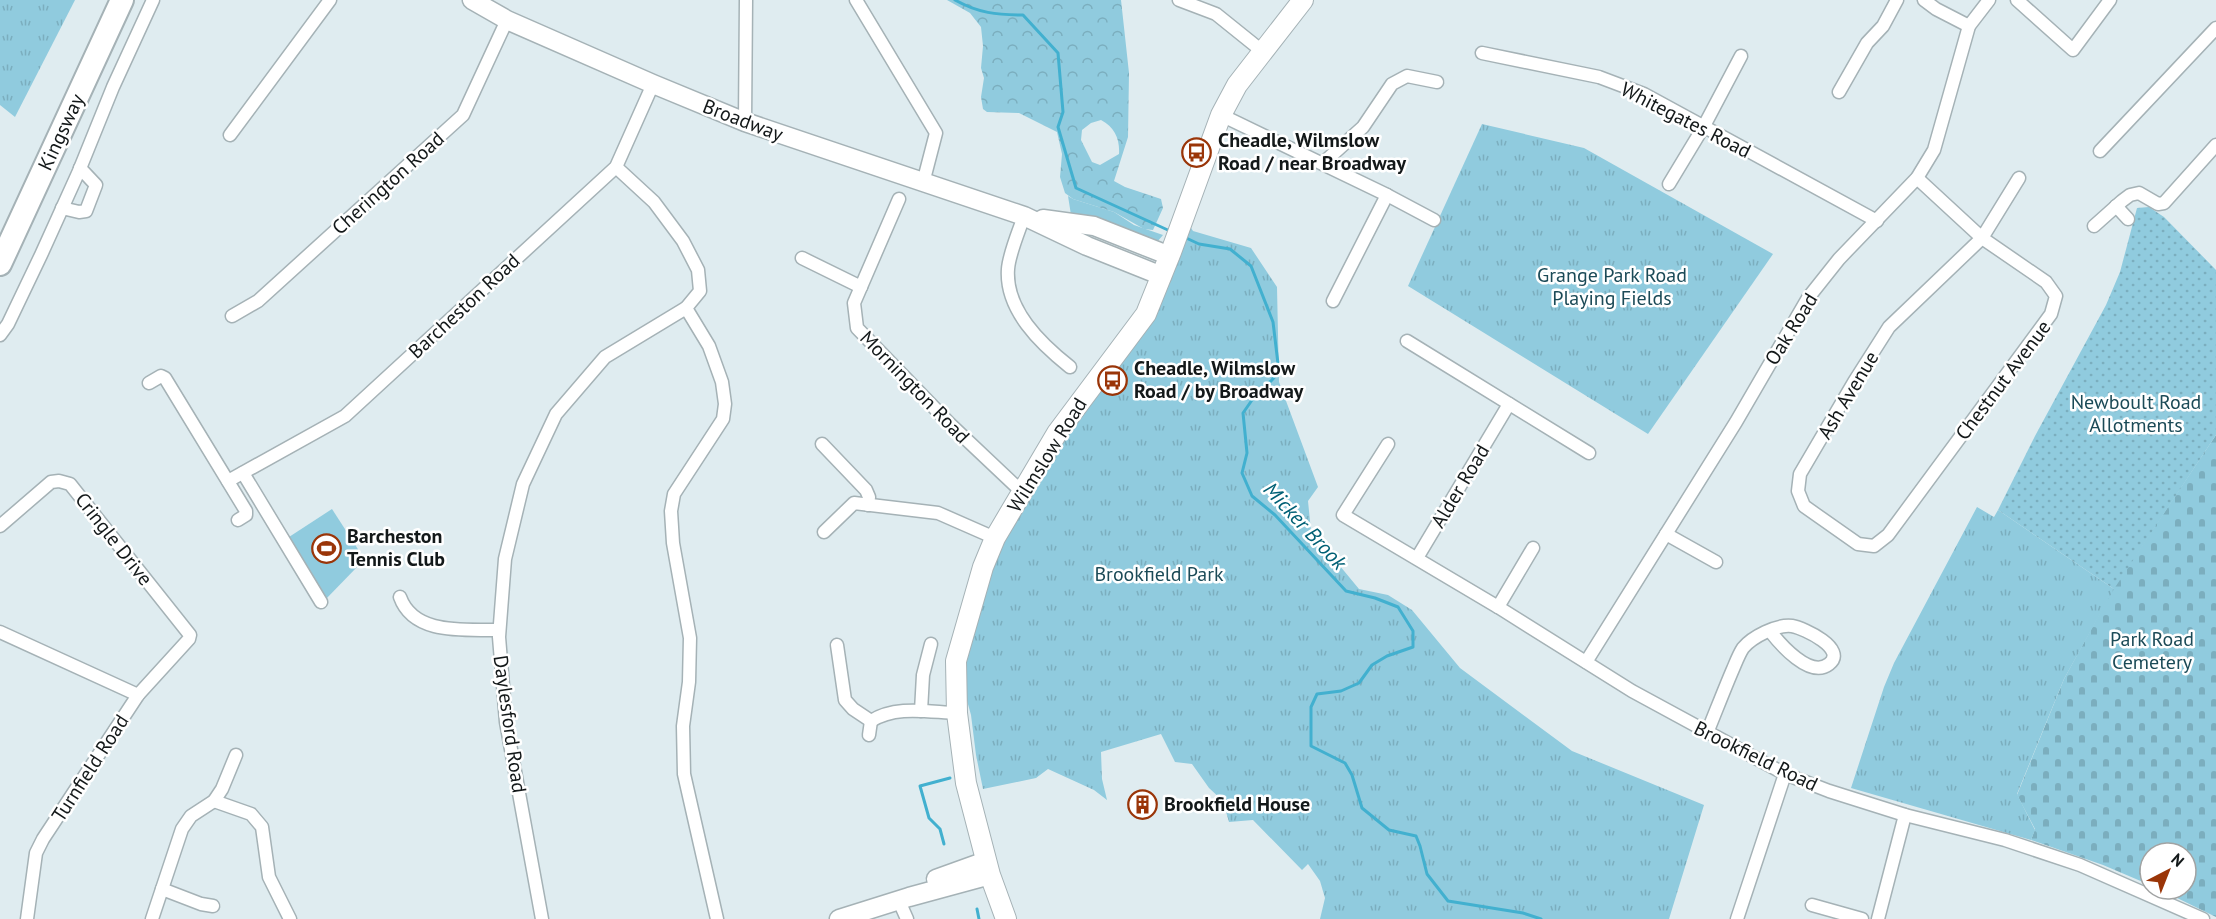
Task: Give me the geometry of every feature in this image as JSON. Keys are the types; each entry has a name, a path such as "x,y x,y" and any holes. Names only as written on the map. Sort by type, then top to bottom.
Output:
{"highway":[{"name":"Kingsway","path":"0,233 106,0"},
{"name":"Kingsway","path":"0,264 122,0"}],"main road":[{"name":"Wilmslow Road","path":"1006,919 962,793 956,661 983,567 995,538 1057,433 1146,314 1221,115 1237,85 1303,0"}],"street":[{"name":"Kingsway","path":"0,335 11,318 62,208 153,0"},
{"path":"230,135 330,0"},
{"name":"Broadway","path":"472,0 507,20 745,122 1024,216 1087,246 1162,276"},
{"path":"745,122 746,0"},
{"path":"856,0 936,133 922,183"},
{"path":"1179,0 1216,14 1262,51"},
{"path":"1839,92 1867,43 1883,26 1897,0"},
{"path":"1924,0 1969,26"},
{"name":"Oak Road","path":"1586,662 1736,422 1808,298 1839,259 1917,178 1934,150 1969,26 1989,0"},
{"path":"2017,0 2073,50 2110,0"},
{"name":"Cherington Road","path":"232,316 258,301 463,115 507,20"},
{"path":"2100,151 2216,28"},
{"name":"Whitegates Road","path":"1482,53 1599,77 1644,94 1877,221"},
{"path":"1669,184 1704,126 1741,56"},
{"path":"1323,164 1363,127 1392,84 1407,76 1437,82"},
{"name":"Barcheston Road","path":"228,481 345,416 616,167 653,84"},
{"path":"1221,115 1434,220"},
{"path":"2094,226 2130,195 2139,193 2158,204 2164,203 2216,146"},
{"path":"616,167 654,202 683,241 698,270 700,291 687,308 709,346 722,382 725,404 723,419 674,494 671,512 673,543 690,638 689,682 683,726 684,774 717,919"},
{"name":"Kingsway","path":"62,208 79,212 86,211 96,185 80,168"},
{"name":"Chestnut Avenue","path":"1874,546 1888,535 2051,314 2056,296 2046,282 1982,238 1917,178"},
{"name":"Ash Avenue","path":"1874,546 1858,544 1804,506 1798,491 1800,474 1889,327 1982,238 2019,178"},
{"path":"1333,301 1387,195"},
{"name":"Mornington Road","path":"899,199 854,303 857,328 950,424 1022,492"},
{"path":"2116,206 2128,219"},
{"path":"1024,216 1008,269 1011,294 1024,321 1049,350 1070,367"},
{"name":"Broadway","path":"1024,216 1094,226 1171,251"},
{"path":"802,258 861,287"},
{"name":"Daylesford Road","path":"542,919 506,722 499,630 505,559 523,484 556,414 604,357 687,308"},
{"path":"1407,341 1506,409 1589,453"},
{"path":"149,383 161,376 165,378 246,511 246,515 238,520"},
{"name":"Alder Road","path":"1417,558 1506,409"},
{"path":"822,444 866,489 868,505"},
{"name":"Brookfield Road","path":"1388,444 1344,515 1707,733 1785,774 1829,791 1905,815 2005,840 2080,865 2203,919"},
{"path":"243,473 321,602"},
{"name":"Cringle Drive","path":"0,526 51,482 59,481 70,484 190,634"},
{"path":"824,532 854,503 938,513 995,538"},
{"path":"1666,534 1716,562"},
{"path":"1498,607 1533,548"},
{"path":"400,597 402,605 420,622 447,628 499,630"},
{"path":"1707,733 1742,649 1759,634 1770,631 1790,626 1808,631 1832,649 1834,656 1831,663 1824,667 1802,662 1788,651 1770,631"},
{"path":"0,632 138,695"},
{"name":"Turnfield Road","path":"27,919 34,863 40,845 138,695 189,639 190,634"},
{"path":"921,711 923,675 931,644"},
{"path":"837,645 845,700 853,709 871,721"},
{"path":"871,721 888,712 957,713"},
{"path":"869,735 871,721"},
{"path":"152,919 182,829 191,816 214,801 222,789 236,755"},
{"path":"1737,919 1785,774"},
{"path":"214,801 251,814 262,827 269,877 290,919"},
{"path":"1878,919 1905,815"},
{"path":"839,919 904,899 921,886 988,868"},
{"path":"162,889 201,904 213,906"},
{"path":"904,899 907,919"},
{"path":"1812,904 1862,919"}],"green space":[{"path":"0,0 75,0 15,117 0,105"},
{"path":"947,0 1121,0 1129,73 1128,137 1114,181 1161,199 1163,208 1153,230 1144,229 1114,212 1073,199 1065,193 1060,177 1062,154 1057,132 1019,113 987,112 983,109 981,27 970,13","holes":["1101,120 1116,134 1119,154 1100,165 1092,162 1081,140 1082,130 1091,123"]},
{"name":"Grange Park Road Playing Fields","path":"1482,124 1584,148 1773,254 1648,434 1408,286"},
{"path":"1068,196 1114,212 1134,225 1163,235 1157,242 1071,215"},
{"name":"Newboult Road Allotments","path":"2149,207 2164,217 2216,270 2216,435 2114,589 1998,510 2106,305 2120,272 2137,208"},
{"name":"Brookfield Park","path":"1184,217 1193,231 1251,248 1277,287 1279,382 1318,487 1308,501 1311,531 1359,589 1388,595 1412,610 1460,668 1572,751 1704,805 1669,919 1320,919 1325,898 1320,881 1308,864 1302,870 1253,820 1229,822 1223,801 1209,788 1192,764 1175,762 1161,734 1101,752 1102,779 1107,800 1094,790 1048,769 1036,778 983,789 971,715 956,661 995,538 1146,314"},
{"name":"Park Road Cemetery","path":"2216,435 2216,917 2183,901 2198,901 2198,841 2138,841 2138,880 2031,840 2035,829 2017,795 2064,679 2113,589"},
{"path":"1977,507 1994,517 1998,510 2114,589 2064,679 2017,794 2035,830 2031,840 1851,788 1894,663"},
{"name":"Barcheston Tennis Club","path":"332,509 363,557 358,566 325,600 289,537"}],"waterway":[{"name":"Micker Brook","path":"955,0 988,12 1023,15 1058,53 1063,112 1058,127 1076,188 1170,231"},
{"name":"Micker Brook","path":"1184,237 1199,244 1230,249 1251,266 1273,322 1279,372 1259,390 1243,413 1247,453 1242,473 1252,496 1275,515 1346,591 1375,598 1398,607 1413,631 1413,647 1387,656 1372,665 1359,683 1341,691 1317,694 1311,707 1311,746 1345,763 1352,775 1362,808 1389,830 1416,836 1427,874 1448,901 1523,913 1541,919"},
{"path":"944,844 940,829 929,818 920,786 950,778"},
{"path":"977,909 979,919"}],"place":[{"name":"Cheadle, Wilmslow Road / near Broadway","path":"1197,152"},
{"name":"Cheadle, Wilmslow Road / by Broadway","path":"1113,380"},
{"name":"Barcheston Tennis Club","path":"326,548"},
{"name":"Brookfield House","path":"1143,804"}]}
